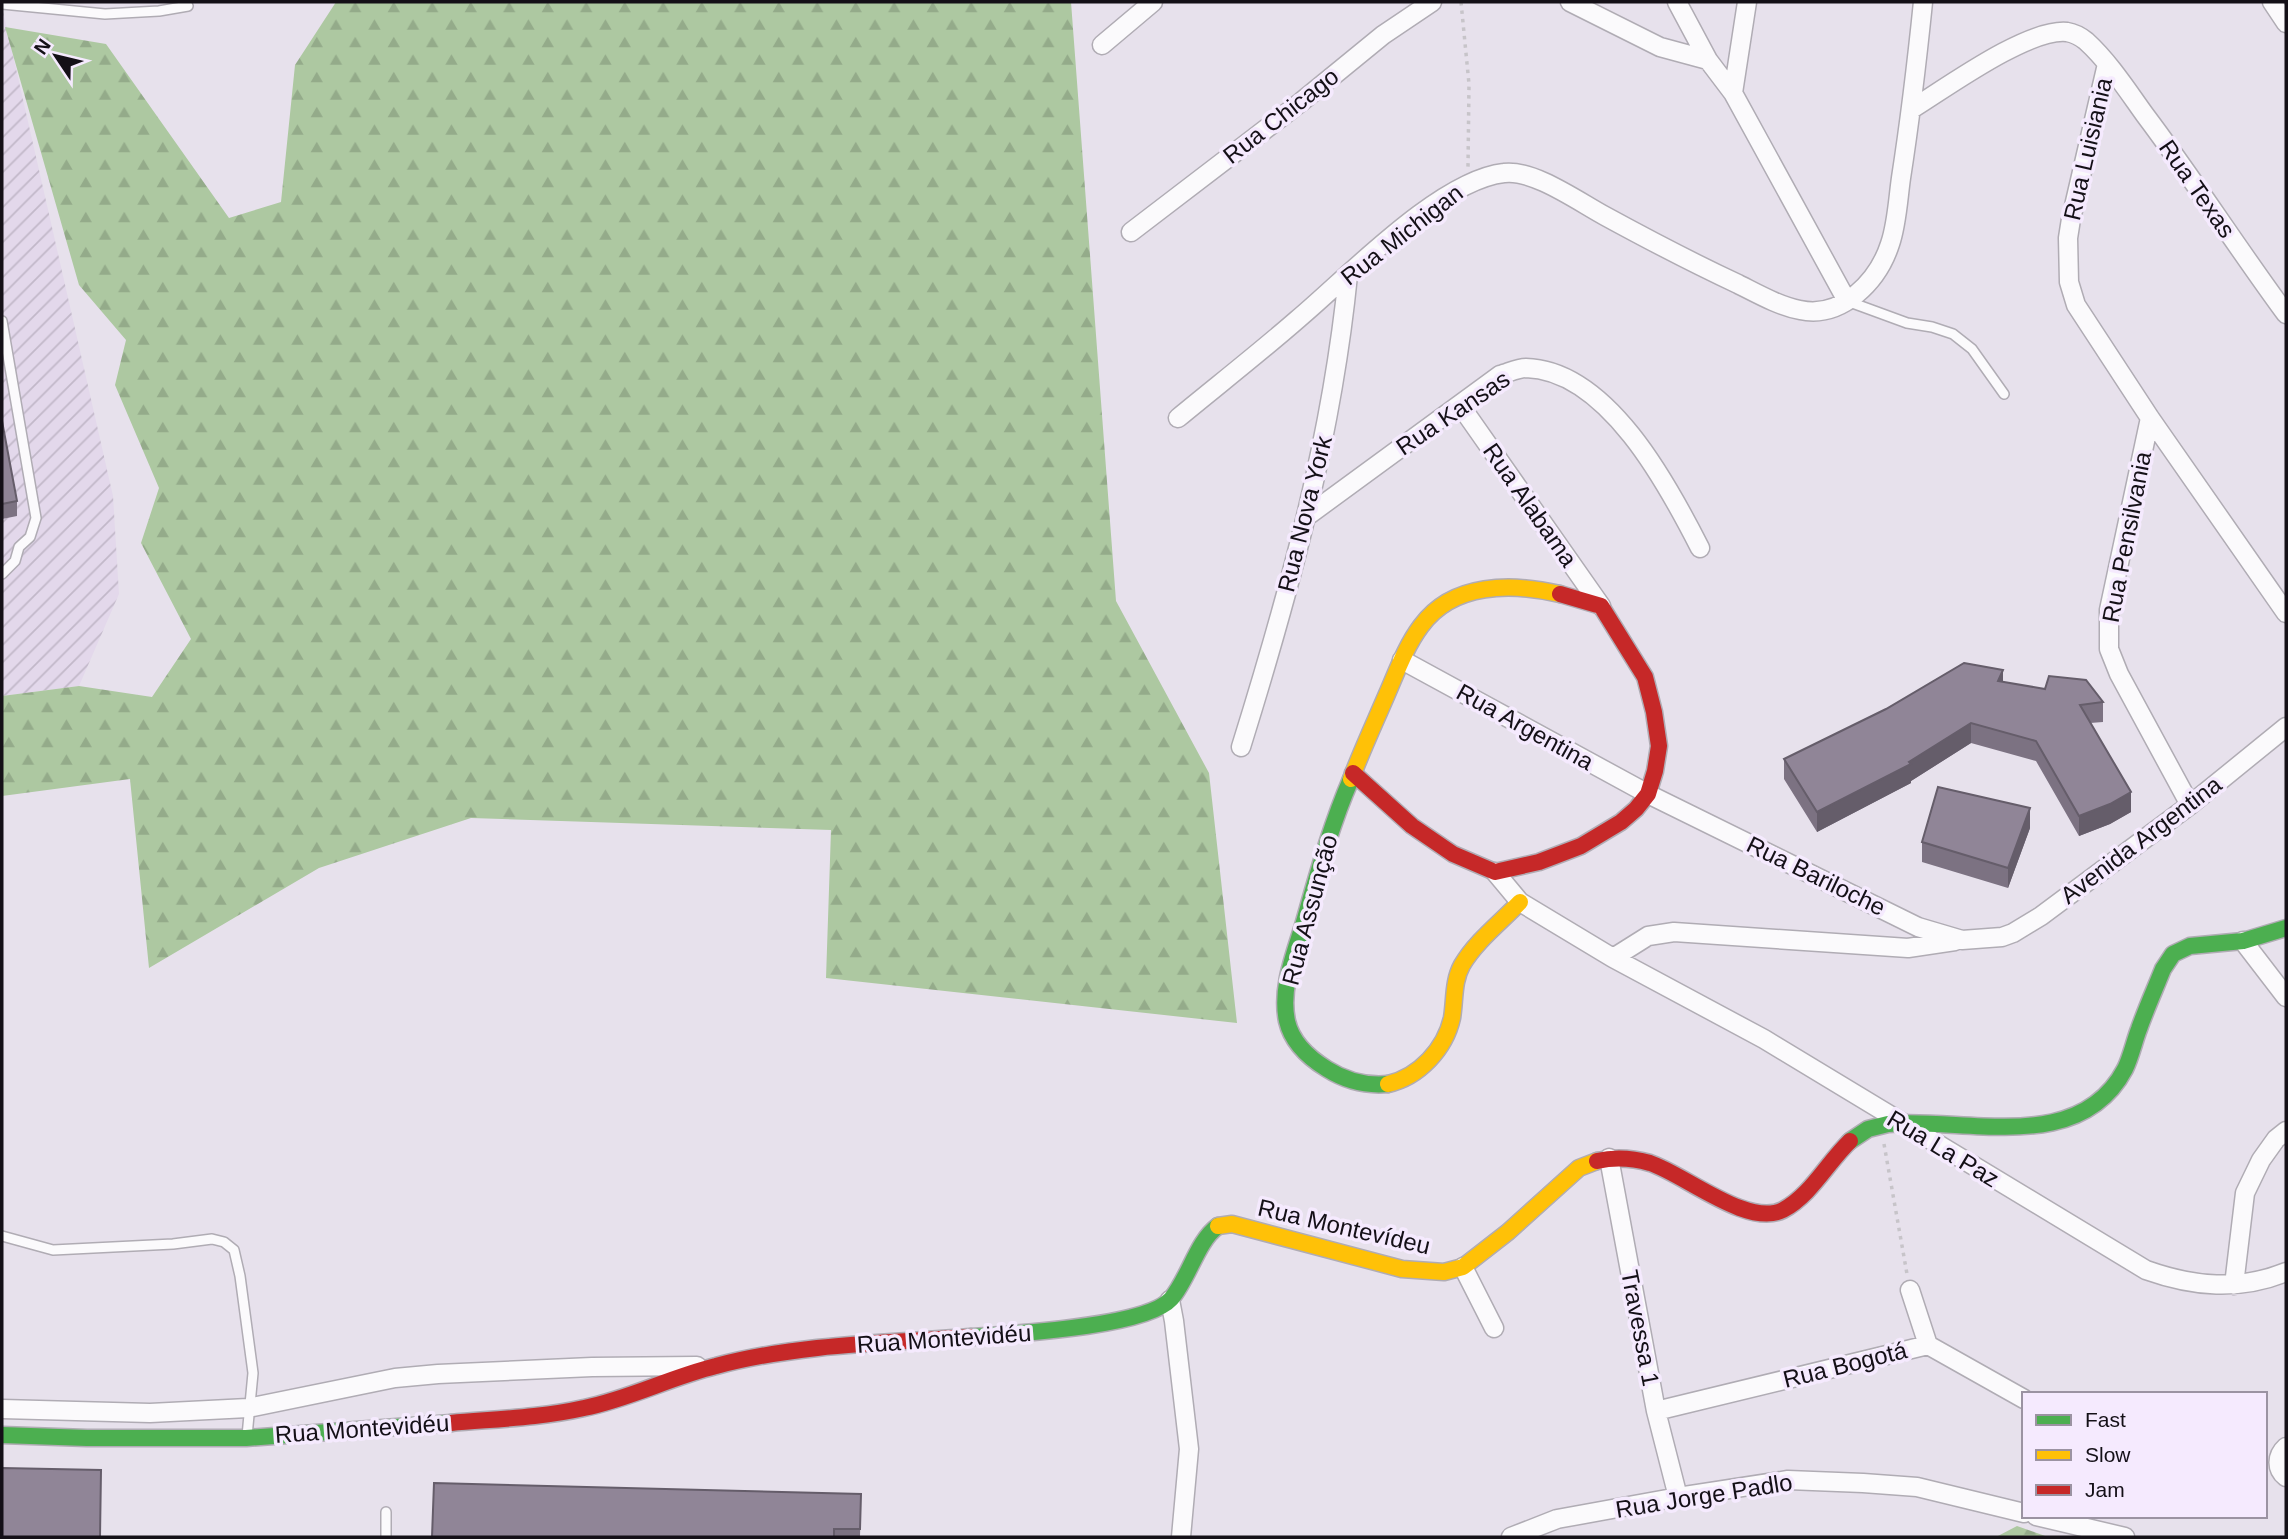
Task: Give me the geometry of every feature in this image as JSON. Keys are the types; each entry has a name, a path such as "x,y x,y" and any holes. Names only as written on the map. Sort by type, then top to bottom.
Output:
{"street":[{"path":"1101,45 1153,2"},
{"name":"Rua Chicago","path":"1131,232 1301,102 1383,35 1432,2"},
{"path":"1570,2 1660,47 1708,60"},
{"path":"1677,2 1708,60 1733,93 1847,301 1874,277 1891,243 1912,109 1923,2"},
{"path":"1733,93 1747,2"},
{"path":"2272,2 2286,23"},
{"name":"Rua Luisiania","path":"1912,109 2008,50 2046,35 2067,32 2083,38 2107,64 2068,238 2069,282 2076,305 2150,418 2286,613"},
{"name":"Rua Texas","path":"2107,64 2165,141 2286,314"},
{"name":"Rua Michigan","path":"1178,418 1426,209 1468,183 1503,173 1520,172 1702,267 1783,305 1816,311 1834,308 1847,301"},
{"name":"Rua Nova York","path":"1241,747 1276,633 1325,439 1348,275"},
{"name":"Rua Kansas","path":"1306,517 1500,375 1522,368 1544,370 1577,384 1612,413 1651,460 1700,548"},
{"name":"Rua Alabama","path":"1460,405 1601,606"},
{"name":"Rua Pensilvania","path":"2150,418 2109,610 2109,649 2119,674 2190,805"},
{"name":"Rua Assunção","path":"1520,902 1469,954 1459,970 1451,1021 1438,1050 1418,1070 1391,1084 1348,1081 1318,1064 1293,1038 1285,1008 1289,973 1335,819 1402,660 1423,623 1439,608 1456,598 1488,589 1521,585 1558,592 1601,606"},
{"path":"1495,872 1539,862 1581,846 1621,822 1648,794 1659,746 1654,712 1645,677 1601,606"},
{"name":"Rua Argentina","path":"1402,660 1648,794"},
{"name":"Avenida Argentina","path":"1989,939 2013,933 2041,916 2190,805 2286,727"},
{"path":"1353,773 1412,826 1453,854 1495,872 1520,902 1614,958 1648,936 1674,932 1909,948 1962,940"},
{"name":"Rua Bariloche","path":"1648,794 1918,927 1962,940 1989,939"},
{"path":"1494,1328 1463,1267 1508,1232 1579,1168 1593,1161 1609,1158 1629,1157 1649,1161 1741,1208 1766,1214 1787,1210 1841,1151 1865,1130 1881,1125 2018,1125 2057,1123 2078,1117 2102,1098 2123,1073 2163,968 2173,954 2190,946 2243,941 2286,928"},
{"path":"2243,941 2286,997"},
{"name":"Rua La Paz","path":"1614,958 1764,1040 2146,1270 2177,1281 2234,1285 2267,1280 2286,1272"},
{"path":"2234,1285 2245,1194 2261,1160 2276,1139 2286,1131"},
{"name":"Travessa 1","path":"1609,1158 1656,1411 1678,1497"},
{"name":"Rua Montevídeu","path":"1170,1300 1210,1232 1220,1224 1232,1224 1402,1269 1444,1272 1463,1267"},
{"path":"1910,1290 1928,1345"},
{"path":"1170,1300 1189,1449 1181,1537"},
{"name":"Rua Montevidéu","path":"2,1435 246,1438 537,1416 585,1408 715,1366 764,1356 856,1345 1048,1332 1153,1311 1170,1300"},
{"name":"Rua Bogotá","path":"1656,1411 1928,1345 2022,1398"},
{"name":"Rua Montevidéu","path":"2,1409 150,1413 248,1408 395,1378 438,1374 592,1367 715,1366"},
{"path":"2280,1452 2279,1469 2286,1478"},
{"path":"2267,1478 2286,1478"},
{"name":"Rua Jorge Padlo","path":"1511,1537 1557,1519 1788,1480 1917,1488 2022,1513"},
{"path":"2044,1518 2125,1537"}],"lane":[{"path":"2,4 105,14 159,11 188,6"},
{"path":"1847,301 1907,323 1952,334 1972,349 2004,394"},
{"path":"2,321 36,518 30,537 19,547 15,561 2,574"},
{"path":"2,1236 53,1250 173,1244 212,1239 224,1242 234,1250 253,1373 246,1438"},
{"path":"386,1513 386,1537"}],"path":[{"path":"1461,2 1469,84 1468,183"},
{"path":"1881,1125 1910,1290"}],"shaded area":[{"path":"2,7 113,496 119,594 79,686 2,696"}],"green space":[{"path":"336,2 1071,2 1116,601 1209,773 1237,1023 826,978 831,830 471,818 319,868 149,968 130,779 2,796 2,696 79,686 152,697 191,639 141,543 159,488 115,385 126,340 79,285 5,27 106,44 229,218 281,202 295,65"},
{"path":"2017,1526 2048,1537 1996,1537"}],"building":[{"path":"2,421 17,501 2,504"},
{"path":"1964,663 2003,670 1998,681 2045,689 2049,676 2086,680 2103,702 2080,705 2131,792 2079,816 2036,741 1971,723 1909,762 1911,764 1817,812 1784,759 1886,709"},
{"path":"1938,787 2030,808 2008,868 1922,842"},
{"path":"2,1468 101,1470 100,1537 2,1537"},
{"path":"434,1483 861,1494 860,1529 834,1529 834,1537 432,1537"}],"traffic: fast":[{"path":"1351,779 1331,832 1293,958 1285,1008 1289,1029 1302,1049 1314,1060 1349,1080 1388,1084"},
{"path":"1850,1141 1868,1129 1888,1124 2018,1126 2050,1123 2080,1113 2105,1096 2125,1069 2163,969 2173,954 2190,946 2243,941 2286,928"},
{"path":"971,1337 1107,1323 1157,1309 1171,1299 1204,1241 1218,1226"},
{"path":"2,1435 246,1438 451,1423"}],"traffic: slow":[{"path":"1351,779 1406,650 1421,626 1434,612 1449,601 1484,589 1523,588 1560,594"},
{"path":"1388,1084 1410,1075 1437,1051 1449,1029 1462,965 1481,940 1520,902"},
{"path":"1218,1226 1232,1224 1402,1269 1444,1272 1463,1267 1508,1232 1579,1168 1597,1161"}],"traffic: jam":[{"path":"1353,773 1412,826 1453,854 1495,872 1539,862 1581,846 1621,822 1648,794 1655,771 1659,746 1645,677 1601,606 1560,594"},
{"path":"1597,1161 1624,1159 1650,1163 1735,1206 1769,1214 1783,1210 1802,1196 1850,1141"},
{"path":"451,1423 534,1416 584,1408 699,1371 778,1353 971,1337"}]}
